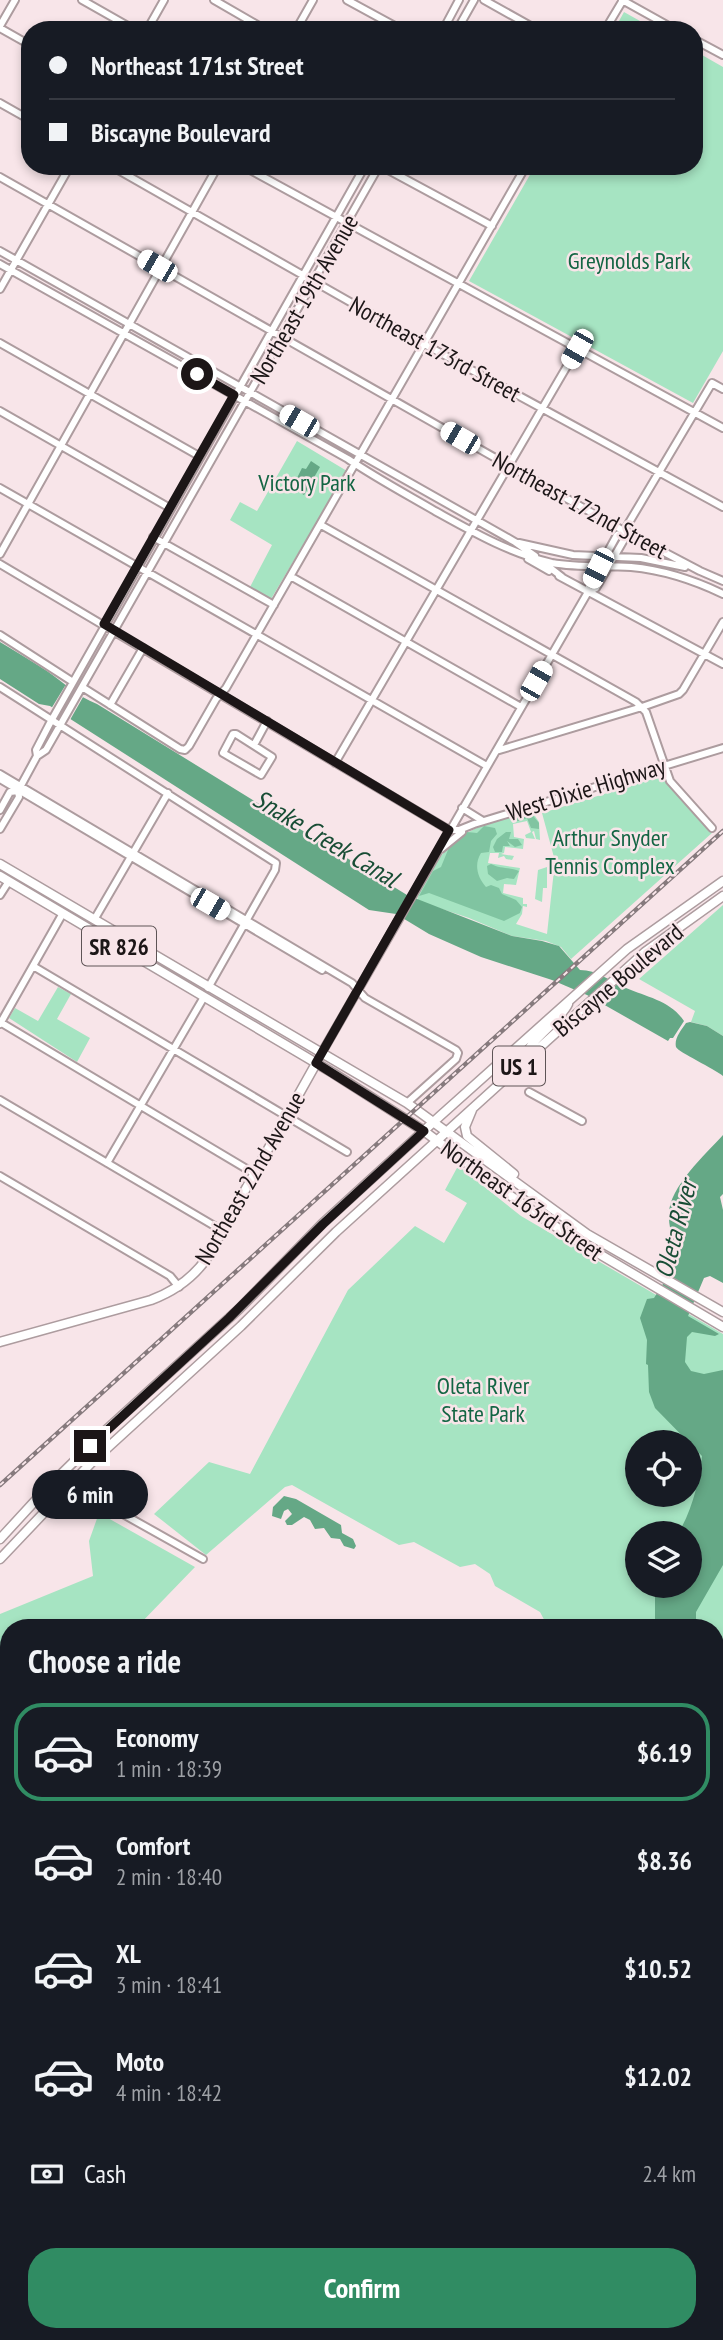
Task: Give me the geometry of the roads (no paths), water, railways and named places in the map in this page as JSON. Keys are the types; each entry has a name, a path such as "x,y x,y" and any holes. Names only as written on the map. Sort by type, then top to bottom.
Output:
{"main road":[{"name":"Northeast 163rd Street","path":"0,864 407,1103 609,1247 723,1312"},
{"name":"Northeast 163rd Street","path":"0,876 316,1063 424,1131 508,1195 603,1258 723,1327"},
{"path":"9,881 15,878 28,881"},
{"name":"Biscayne Boulevard","path":"0,1539 63,1472 424,1131 602,970 637,941 723,881"},
{"name":"Biscayne Boulevard","path":"0,1559 73,1481 437,1140 658,942 723,896"},
{"path":"76,920 94,920"},
{"path":"188,987 201,990 208,988"},
{"path":"204,997 211,994 222,996"},
{"path":"525,1060 527,1048 562,1015 573,996"},
{"name":"Northeast 22nd Avenue","path":"179,1287 202,1265 223,1231 321,1054"},
{"path":"472,1108 465,1127 467,1136 537,1193 540,1200"},
{"path":"315,1252 314,1244 323,1224"},
{"path":"603,1258 609,1247"},
{"path":"0,1342 151,1300 179,1287"},
{"path":"126,1412 135,1422"}],"street":[{"path":"15,0 0,27 21,40"},
{"path":"82,0 119,21"},
{"path":"151,21 164,0"},
{"path":"214,0 250,21"},
{"path":"301,21 313,0"},
{"path":"347,0 386,21"},
{"path":"448,21 459,0"},
{"path":"462,21 474,0"},
{"path":"484,0 522,21"},
{"path":"610,21 623,0 661,21"},
{"path":"703,44 723,55"},
{"path":"0,103 21,115"},
{"path":"0,289 65,175"},
{"name":"Northeast 173rd Street","path":"127,175 424,344 723,507"},
{"path":"0,554 213,175"},
{"path":"259,175 723,428"},
{"name":"Northeast 19th Avenue","path":"37,756 36,750 104,624 360,175"},
{"name":"Northeast 19th Avenue","path":"0,829 19,797 19,788 37,756 46,750 375,175"},
{"path":"397,175 492,226"},
{"path":"82,687 180,749 185,750 189,746 292,577 492,226 518,175"},
{"name":"Northeast 172nd Street","path":"0,177 624,531 723,581"},
{"path":"0,251 515,542 562,577"},
{"path":"0,264 471,531 723,664"},
{"path":"152,350 157,340"},
{"path":"0,343 199,456"},
{"path":"335,763 577,349"},
{"path":"197,374 202,366"},
{"name":"Northeast 22nd Avenue","path":"321,1054 588,592 617,535 624,531 712,383 723,389"},
{"path":"0,411 170,508"},
{"path":"225,413 235,419"},
{"path":"187,479 197,485"},
{"path":"0,488 487,765"},
{"path":"612,524 617,535"},
{"path":"320,525 642,707 670,780 712,828"},
{"name":"Northeast 22nd Avenue","path":"588,592 596,588 625,538 624,531"},
{"path":"153,537 274,606"},
{"path":"515,542 573,555 670,563 700,571"},
{"path":"517,553 568,565 628,567 661,572 697,582 723,594"},
{"path":"568,565 573,555"},
{"path":"0,564 449,830"},
{"path":"292,577 521,707"},
{"path":"496,751 679,694 723,622"},
{"path":"0,635 71,685"},
{"path":"110,705 143,648"},
{"path":"0,687 277,864 208,988"},
{"path":"254,745 267,721"},
{"path":"234,733 254,745 272,757 261,775 223,753 234,733"},
{"name":"West Dixie Highway","path":"449,830 459,830 723,748"},
{"path":"0,774 19,788"},
{"path":"0,779 247,922 358,989 365,998 453,1048 458,1053 456,1059 407,1103"},
{"name":"Northeast 19th Avenue","path":"0,810 10,792 19,788"},
{"path":"94,920 168,793"},
{"path":"463,808 483,821"},
{"path":"431,862 443,846 474,824"},
{"path":"0,895 9,881"},
{"path":"63,913 0,1023 255,1174"},
{"path":"33,966 347,1153"},
{"path":"107,1163 204,997"},
{"path":"529,1092 582,1121"},
{"path":"0,1100 223,1231"},
{"path":"0,1176 170,1276 179,1287"},
{"path":"178,1365 187,1375"},
{"path":"63,1472 98,1500 203,1559"}],"water":[{"path":"311,461 320,467 304,495 295,489 299,481 297,478 302,468 306,469"},
{"name":"Snake Creek Canal","path":"0,642 83,697 407,895 512,936 559,946 580,970 598,974 658,1000 679,1014 684,1021 668,1041 587,995 552,980 481,957 429,934 396,914 369,910 50,706 39,704 0,679"},
{"path":"686,1023 707,1026 723,1036 723,1076 676,1047 678,1035"},
{"name":"Oleta River","path":"723,1135 723,1194 720,1197 723,1210 723,1283 710,1276 704,1278 688,1316 719,1334 715,1336 692,1332 687,1337 685,1362 691,1371 704,1374 723,1370 723,1565 696,1612 696,1619 655,1619 655,1598 702,1598 702,1521 684,1521 690,1507 702,1507 702,1430 677,1430 655,1408 649,1392 647,1340 640,1318 647,1299 654,1298 677,1262 669,1214 675,1193"},
{"path":"284,1496 296,1499 341,1525 342,1533 353,1539 356,1546 354,1549 344,1546 340,1539 331,1538 324,1528 315,1529 310,1520 304,1517 292,1525 287,1525 285,1521 292,1514 288,1509 284,1511 281,1519 272,1516 273,1507"}],"railway":[{"path":"0,1485 723,831"}],"park label":[{"name":"Greynolds Park","path":"629,260"},
{"name":"Victory Park","path":"307,482"},
{"name":"Arthur Snyder Tennis Complex","path":"610,851"},
{"name":"Oleta River State Park","path":"483,1399"}]}
